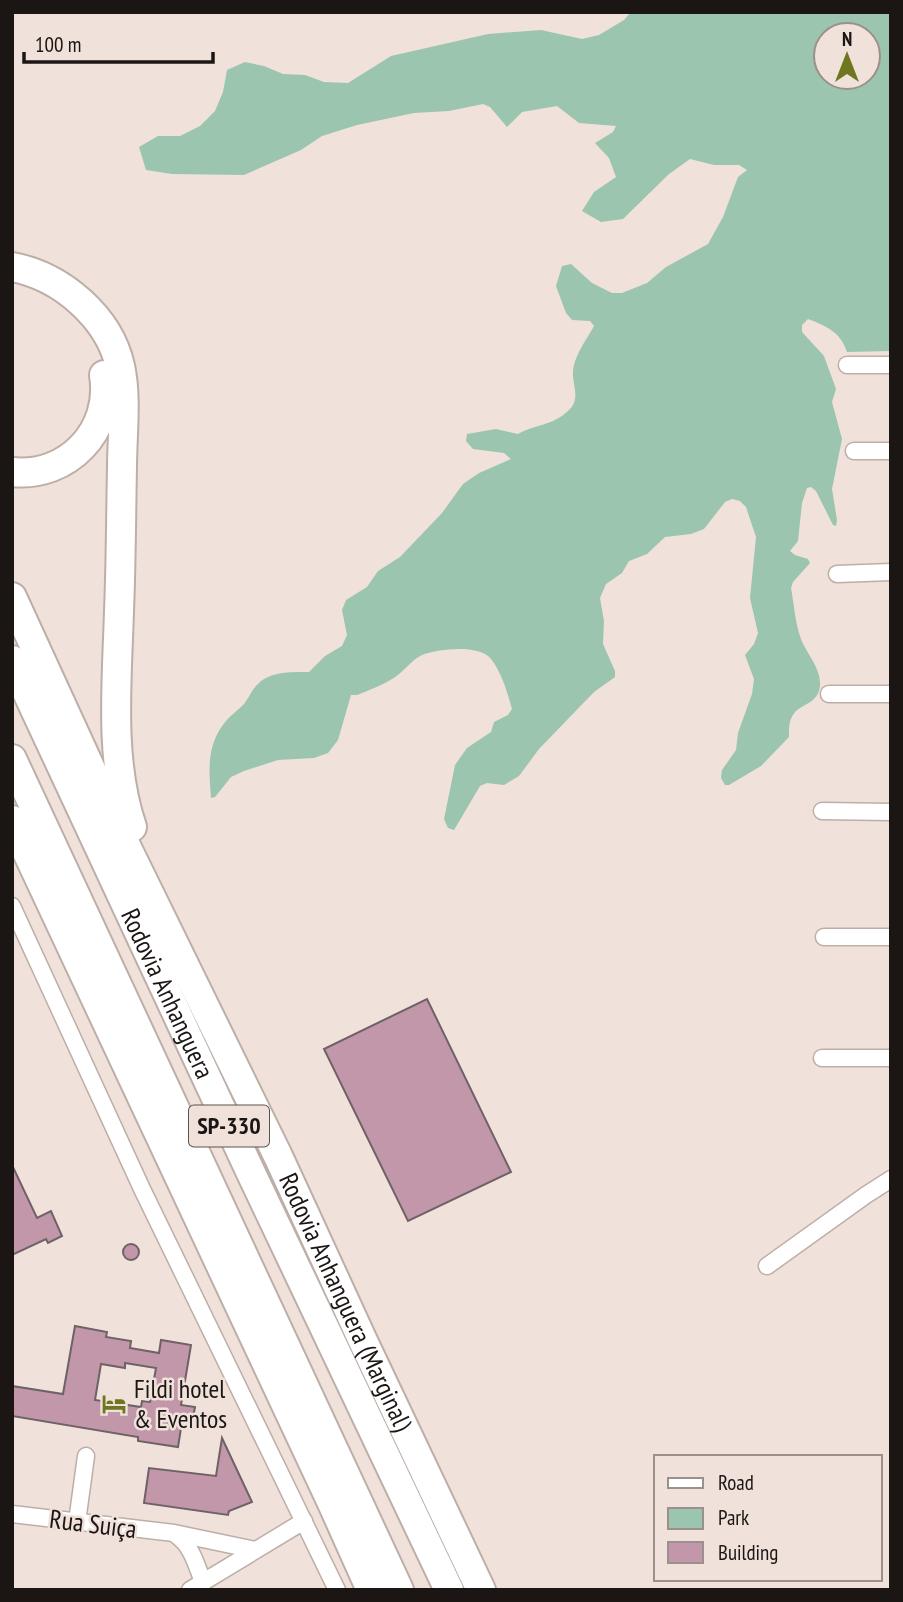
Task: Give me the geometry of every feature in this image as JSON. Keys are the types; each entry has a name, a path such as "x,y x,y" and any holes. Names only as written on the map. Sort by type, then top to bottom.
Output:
{"highway":[{"path":"12,267 50,280 76,298 94,316 110,339 120,366 122,436 116,698 119,767 126,809 146,866 197,989"},
{"path":"12,283 34,289 57,300 77,319 93,340 103,368 106,397 96,430 79,449 49,467 30,472 12,472"},
{"name":"Rodovia Anhanguera (Marginal)","path":"12,597 128,849 278,1156 481,1590"},
{"name":"Rodovia Anhanguera","path":"12,660 449,1590"},
{"name":"Rodovia Anhanguera","path":"12,760 400,1590"},
{"path":"12,820 371,1590"}],"street":[{"path":"847,365 891,365"},
{"path":"854,451 891,451"},
{"path":"837,574 891,572"},
{"path":"829,694 891,694"},
{"path":"822,811 891,813"},
{"path":"12,905 142,1189 337,1590"},
{"path":"824,937 891,937"},
{"path":"822,1058 891,1058"},
{"path":"766,1266 891,1179"},
{"path":"77,1522 86,1456"},
{"name":"Rua Suiça","path":"12,1514 174,1533 255,1550"},
{"path":"197,1586 304,1521"},
{"name":"Rua Suiça","path":"174,1533 187,1543 194,1556 197,1586"}],"green space":[{"path":"631,12 891,12 891,351 847,352 841,339 827,327 808,319 802,325 802,332 824,356 836,389 832,402 842,439 832,489 836,526 833,525 816,491 811,487 807,488 802,503 798,541 790,551 808,559 810,563 791,588 800,636 819,676 819,691 816,697 796,711 789,725 789,737 761,766 725,785 721,778 722,770 736,750 738,733 752,694 754,679 745,655 754,644 758,633 750,598 756,537 746,507 740,501 732,499 725,502 704,529 691,534 665,537 647,554 629,561 622,573 606,584 600,598 604,621 603,644 615,677 594,692 539,749 519,776 504,785 487,783 480,786 454,830 448,828 444,819 455,765 467,748 491,732 494,722 508,715 512,709 495,664 485,654 477,651 448,650 422,655 388,681 357,695 351,695 338,740 328,753 314,758 278,760 244,771 231,777 215,797 211,798 210,758 215,739 226,721 256,686 275,674 309,672 325,656 342,646 347,635 342,610 346,600 367,587 378,571 400,557 442,513 463,484 479,473 511,459 504,453 473,449 466,441 467,434 496,429 518,434 556,420 572,407 575,399 573,369 594,326 590,321 572,320 566,313 556,286 562,266 571,264 592,283 612,293 622,293 647,283 666,267 708,244 723,217 738,177 747,170 739,165 714,165 690,159 669,174 623,219 601,222 582,211 594,192 616,177 609,158 595,143 613,132 616,126 579,123 557,106 522,112 507,127 490,107 483,104 449,111 414,113 357,125 322,136 301,150 244,175 172,174 146,170 139,147 158,136 180,136 200,126 215,111 223,92 227,70 245,62 283,74 305,75 324,82 348,83 391,56 488,34 541,30 582,39 599,35 624,20"}],"building":[{"path":"427,999 511,1172 408,1221 324,1049"},
{"path":"12,1165 37,1218 51,1211 62,1236 48,1243 46,1239 12,1255"},
{"path":"131,1244 139,1252 131,1260 123,1252"},
{"path":"75,1326 107,1332 106,1337 131,1341 130,1348 159,1353 161,1340 191,1345 181,1405 195,1407 192,1423 182,1422 178,1447 138,1441 138,1437 12,1416 12,1386 63,1394","holes":["125,1363 156,1368 150,1402 142,1401 141,1407 95,1400 101,1364 125,1368"]},
{"path":"222,1438 252,1502 229,1511 228,1515 144,1503 149,1468 216,1476"}],"place":[{"name":"Fildi hotel & Eventos","path":"114,1404"}]}
